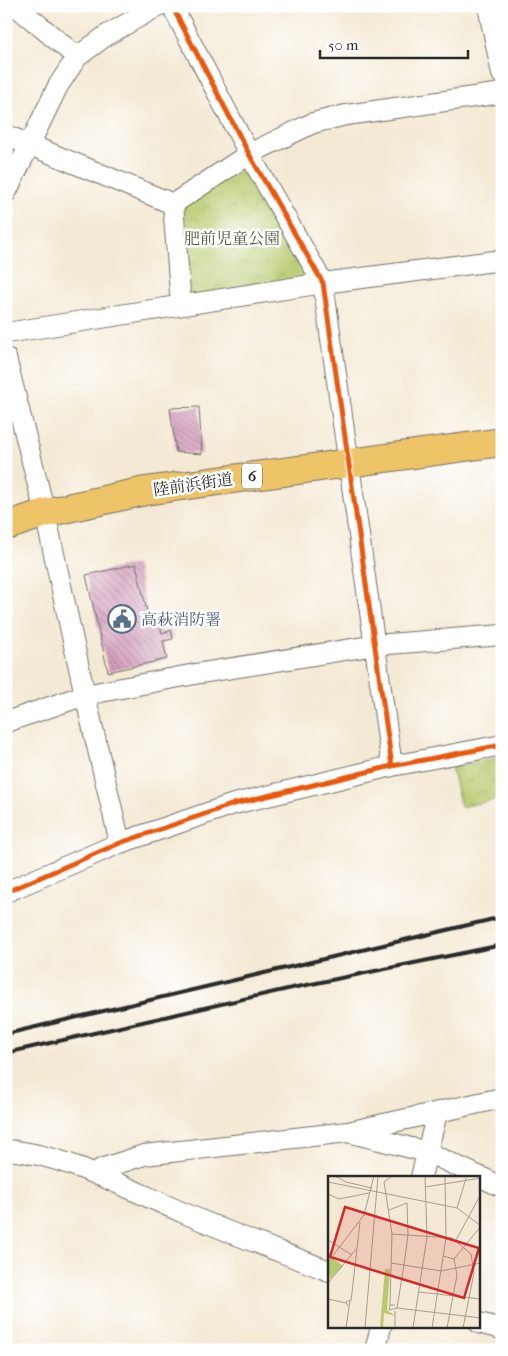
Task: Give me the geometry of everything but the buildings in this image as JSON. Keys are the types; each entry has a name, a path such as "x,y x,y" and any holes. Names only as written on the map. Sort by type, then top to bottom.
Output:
{"highway":[{"name":"陸前浜街道","path":"6,526 45,513 145,491 502,442"}],"street":[{"path":"16,6 77,57"},
{"path":"6,193 58,86 77,57 107,35 158,6"},
{"path":"172,6 249,154 324,283 392,766"},
{"path":"488,6 502,74"},
{"path":"172,204 249,154 312,123 346,115 502,93"},
{"path":"6,135 172,204"},
{"path":"172,204 181,305"},
{"path":"6,333 324,283 502,260"},
{"path":"6,358 45,513 120,843"},
{"path":"6,722 85,695 195,674 376,645 502,635"},
{"path":"6,892 120,843 234,804 392,766 502,745"},
{"path":"101,1176 101,1169 144,1155 348,1132 502,1098"},
{"path":"421,1176 438,1113"},
{"path":"348,1132 427,1152 478,1176"},
{"path":"6,1150 25,1151 101,1176 186,1214 328,1271"},
{"path":"480,1177 502,1187"},
{"path":"480,1322 502,1329"},
{"path":"375,1350 381,1328"}],"green space":[{"name":"肥前児童公園","path":"249,154 323,283 181,305 173,204"},
{"path":"502,757 502,798 461,807 451,767"}],"railway":[{"path":"6,1034 502,917"},
{"path":"6,1053 292,988 502,945"}],"cycle path":[{"path":"172,6 249,154 323,283 392,766"},
{"path":"6,892 120,843 234,804 392,766 502,745"}],"place":[{"name":"高萩消防署","path":"122,619"}]}
